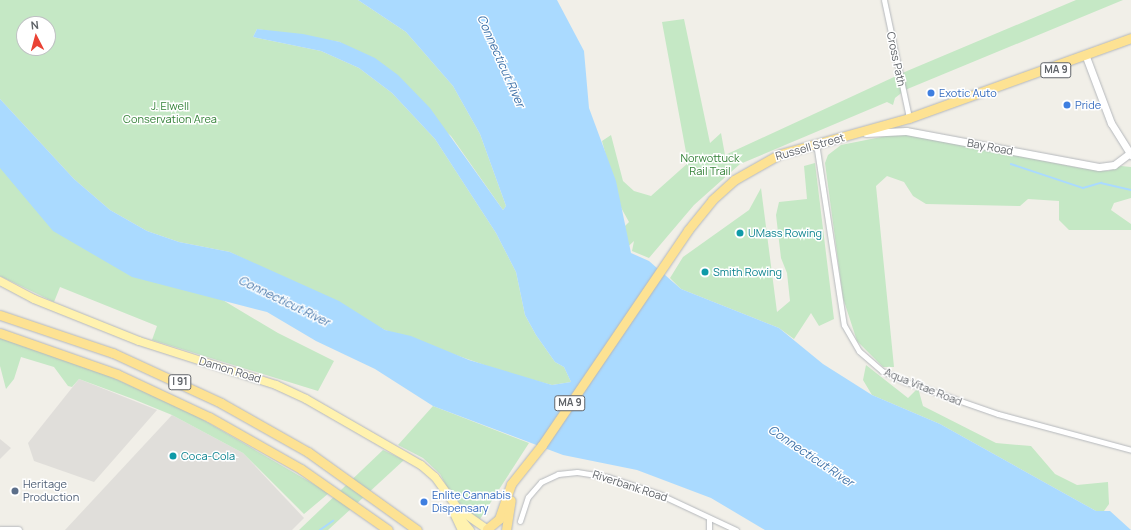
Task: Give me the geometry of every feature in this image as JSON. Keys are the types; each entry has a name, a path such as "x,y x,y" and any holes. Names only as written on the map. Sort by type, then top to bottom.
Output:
{"highway":[{"name":"Russell Street","path":"1086,57 1131,38"},
{"name":"Russell Street","path":"521,474 681,240 712,200 743,173 780,154 909,118 1086,57 1131,44"},
{"name":"I 91","path":"0,315 91,344 176,380 256,421 348,478 417,530"},
{"name":"I 91","path":"0,333 103,368 170,397 249,438 334,491 388,530"},
{"name":"MA 9","path":"488,530 499,519 508,490 521,474"},
{"name":"MA 9","path":"506,530 510,501 521,474"}],"main road":[{"name":"Bay Road","path":"846,136 906,131 1099,167 1114,165 1130,154 1111,123 1086,57"},
{"name":"Damon Road","path":"0,281 34,299 139,341 276,385 306,398 421,465 468,519 488,530"},
{"name":"Damon Road","path":"443,489 462,530"},
{"name":"Damon Road","path":"453,511 470,530"},
{"path":"0,530 18,530"}],"street":[{"name":"Cross Path","path":"884,0 909,118"},
{"name":"Aqua Vitae Road","path":"816,144 844,325 859,352 882,371 906,382 990,412 1131,450"},
{"name":"Riverbank Road","path":"520,521 524,505 536,487 558,474 577,472 639,487 736,530"},
{"path":"709,518 709,530"}],"shaded area":[{"path":"79,379 157,410 94,482 34,461 28,443"},
{"name":"Coca-Cola","path":"172,415 243,453 304,518 292,530 65,530"},
{"path":"0,439 11,448 0,459"}],"green space":[{"name":"J. Elwell Conservation Area","path":"0,0 358,0 406,32 453,86 480,134 506,206 503,210 451,136 340,42 257,29 253,37 321,51 359,68 392,93 435,139 496,233 516,272 525,315 536,335 555,362 564,367 571,382 552,385 507,373 385,330 230,252 179,242 147,231 110,210 74,179 0,99"},
{"name":"Norwottuck Rail Trail","path":"1076,0 1123,0 905,90 895,98 893,105 887,102 740,164 694,205 649,258 632,251 634,241 584,288 575,276 629,222 619,204 602,141 611,135 623,181 634,191 651,196 688,163 662,22 684,19 710,143 721,133 725,155 907,71"},
{"path":"901,133 1080,168 1108,171 1121,166 1131,167 1131,198 1114,203 1111,210 1131,224 1131,230 1069,230 1059,220 1059,201 1028,199 1020,206 926,204 913,196 904,182 887,176 876,186 894,367 883,367 857,341 843,298 825,163 828,155 841,145"},
{"path":"815,163 834,319 819,326 811,313 794,339 779,328 681,289 670,278 683,257 749,210 761,188 777,312 790,301 787,273 781,258 776,215 779,202 807,199 804,166"},
{"path":"0,165 99,255 221,299 278,333 334,361 318,391 152,340 157,326 60,287 54,302 0,276"},
{"path":"0,338 102,373 188,411 329,493 304,514 243,453 172,415 133,399 79,379 72,387 68,386 54,367 21,357 14,379 6,389 0,366"},
{"path":"866,365 908,398 918,388 923,406 996,443 1031,446 1055,474 1077,485 1108,482 1109,504 1104,511 1096,511 940,424 872,395 863,380"},
{"path":"433,406 529,443 480,519 455,502 440,474 423,458 398,445"},
{"path":"383,450 404,460 328,530 299,530"}],"water":[{"name":"Connecticut River","path":"358,0 557,0 584,51 589,108 616,181 631,253 649,261 681,289 779,328 823,364 872,395 940,424 1096,511 1110,511 1131,530 765,530 711,498 637,470 563,455 433,406 375,369 316,341 267,312 132,277 53,231 0,168 0,99 74,179 110,210 147,231 179,242 230,252 339,301 385,330 411,336 469,360 552,385 571,382 564,367 555,362 536,335 525,315 516,272 496,233 435,139 392,93 359,68 321,51 253,37 257,29 303,34 340,42 375,58 398,75 430,108 503,210 506,206 480,134 453,86 406,32"}],"waterway":[{"path":"1011,164 1083,188 1101,183 1131,190"},
{"path":"320,530 333,521"}],"place":[{"name":"Exotic Auto","path":"931,93"},
{"name":"Pride","path":"1067,105"},
{"name":"UMass Rowing","path":"740,233"},
{"name":"Smith Rowing","path":"705,272"},
{"name":"Coca-Cola","path":"173,456"},
{"name":"Heritage Production","path":"15,491"},
{"name":"Enlite Cannabis Dispensary","path":"424,502"}]}
